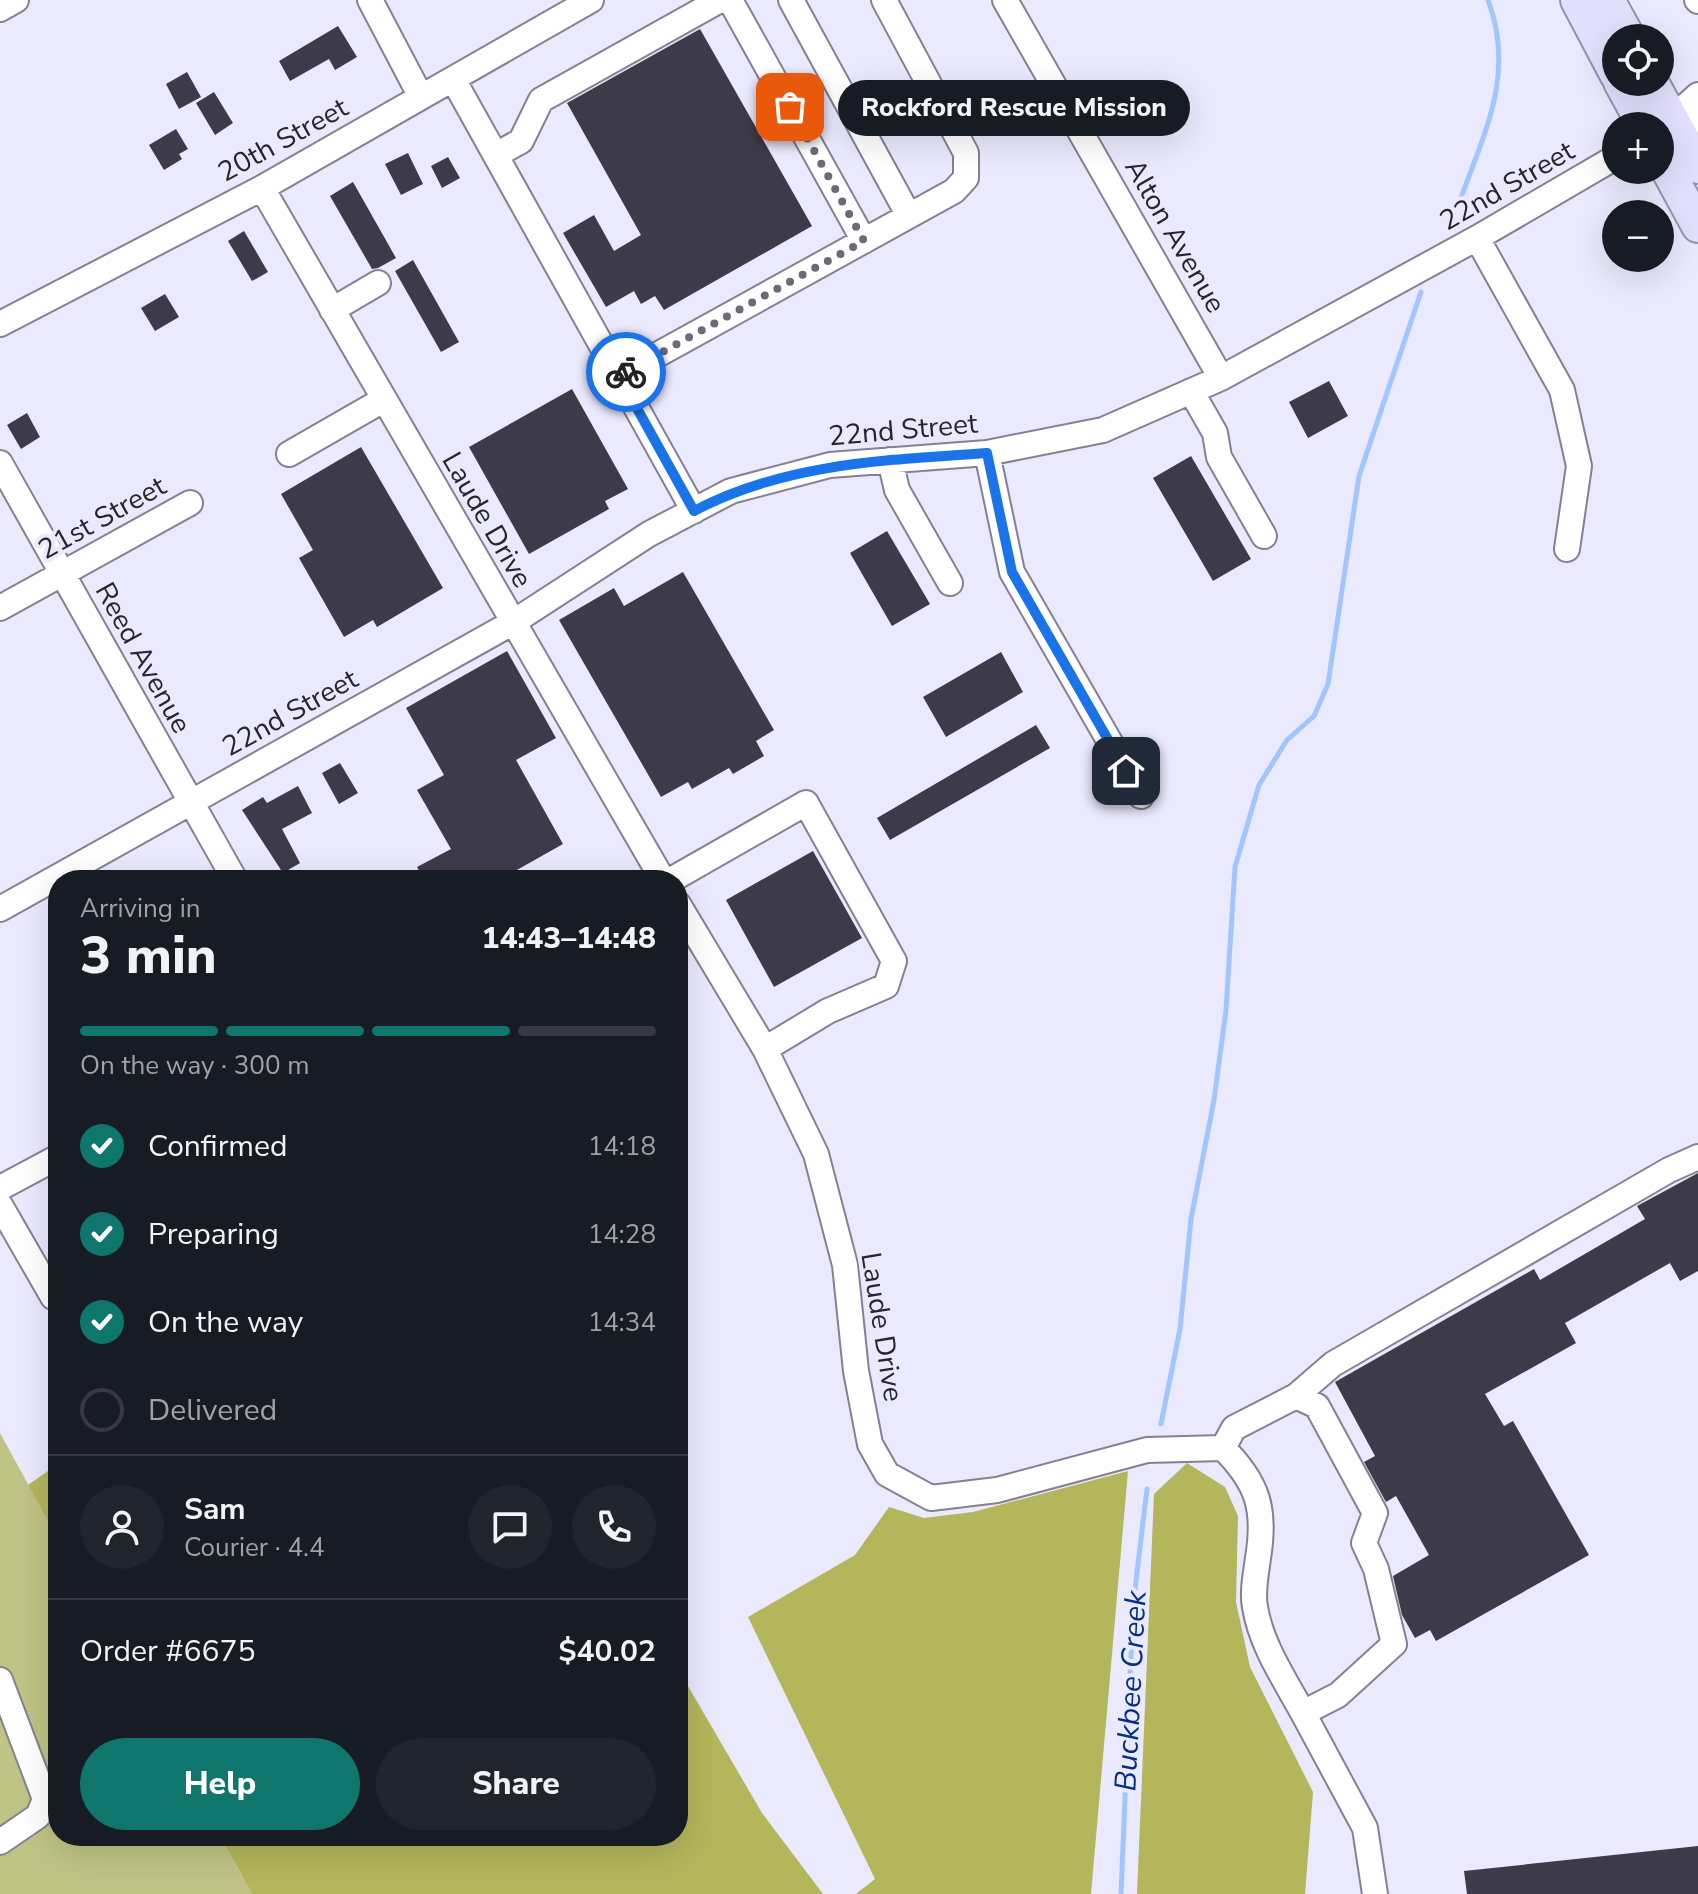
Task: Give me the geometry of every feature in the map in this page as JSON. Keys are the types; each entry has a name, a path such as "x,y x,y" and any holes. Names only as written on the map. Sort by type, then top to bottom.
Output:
{"main road":[{"path":"1577,0 1602,47"},
{"path":"1608,0 1621,24"},
{"path":"1635,96 1653,112"},
{"path":"1674,134 1698,167"},
{"path":"1674,182 1698,226"}],"street":[{"path":"0,9 16,0"},
{"path":"370,0 421,97"},
{"name":"20th Street","path":"0,324 262,188 591,0"},
{"path":"496,155 521,141 541,100 720,0"},
{"path":"730,0 864,241"},
{"path":"791,0 909,216"},
{"path":"619,376 954,191 966,178 966,153 884,0"},
{"name":"Alton Avenue","path":"1005,0 1221,378"},
{"path":"453,79 694,511"},
{"path":"1674,120 1698,95"},
{"name":"22nd Street","path":"70,870 512,623 649,534 731,491 830,465 987,453 1103,430 1221,378 1477,238 1602,165"},
{"name":"Laude Drive","path":"262,188 657,870"},
{"path":"1477,238 1562,390 1579,466 1567,549"},
{"path":"332,310 378,283"},
{"path":"1191,391 1215,433 1219,457 1264,536"},
{"path":"289,454 383,400"},
{"path":"987,453 1012,572 1141,796"},
{"path":"890,460 897,490 950,583"},
{"name":"Reed Avenue","path":"0,463 229,870"},
{"name":"21st Street","path":"0,608 190,503"},
{"path":"688,870 806,803 894,961 886,986 828,1011 765,1049"},
{"name":"22nd Street","path":"0,909 48,882"},
{"name":"Laude Drive","path":"688,921 765,1049 816,1154 845,1265 856,1371 870,1444 887,1474 931,1498 997,1490 1147,1450 1223,1448"},
{"path":"1375,1894 1365,1828 1262,1636 1254,1605 1261,1539 1259,1501 1246,1472 1223,1448 1234,1428 1296,1396 1333,1364 1669,1170 1698,1157"},
{"path":"0,1188 48,1163"},
{"path":"0,1205 48,1288"},
{"path":"1296,1396 1317,1406 1375,1513 1364,1543 1376,1569 1394,1644 1338,1695 1303,1713"},
{"path":"0,1680 48,1805 38,1816 0,1842"}],"green space":[{"path":"0,1433 48,1521 48,1846 226,1846 252,1894 0,1894"},
{"path":"1187,1463 1225,1487 1238,1516 1236,1602 1250,1667 1313,1792 1305,1894 1137,1894 1154,1494"},
{"path":"48,1471 48,1521 28,1485"},
{"path":"1128,1471 1091,1894 856,1894 875,1879 748,1617 855,1555 889,1507 924,1518 973,1512"},
{"path":"688,1686 762,1813 823,1894 252,1894 226,1846 688,1846"}],"building":[{"path":"338,26 357,57 335,70 329,59 290,81 279,61"},
{"path":"700,29 812,226 664,310 655,296 641,304 634,291 606,307 563,233 594,215 614,251 641,235 567,103"},
{"path":"187,72 201,97 179,109 166,84"},
{"path":"214,92 233,123 215,135 196,103"},
{"path":"176,129 188,149 179,154 182,159 164,170 149,145"},
{"path":"408,153 423,184 401,195 385,164"},
{"path":"448,157 460,178 442,188 431,166"},
{"path":"353,182 396,258 378,268 372,269 330,196"},
{"path":"244,231 268,272 252,281 228,241"},
{"path":"413,260 459,342 441,352 395,271"},
{"path":"165,294 179,317 155,331 141,308"},
{"path":"1329,381 1348,416 1308,438 1289,402"},
{"path":"572,389 628,489 605,501 609,509 529,554 469,447"},
{"path":"27,413 40,437 21,449 7,425"},
{"path":"361,447 443,588 377,627 373,620 344,637 299,558 313,550 281,494"},
{"path":"1191,456 1251,559 1213,581 1153,478"},
{"path":"887,531 930,604 892,626 850,553"},
{"path":"683,572 774,730 756,741 764,756 733,774 729,768 692,789 688,782 661,797 559,620 614,588 624,606"},
{"path":"507,651 556,738 516,760 563,844 517,870 419,870 417,867 451,849 417,790 444,775 406,708"},
{"path":"1001,652 1023,692 946,737 923,697"},
{"path":"1036,725 1050,748 890,840 877,818"},
{"path":"340,763 358,793 339,804 322,773"},
{"path":"298,786 312,813 282,829 300,863 288,870 281,870 242,810 263,797 267,803"},
{"path":"813,851 862,938 774,987 726,900"},
{"path":"1698,1173 1698,1271 1680,1281 1670,1263 1565,1323 1576,1343 1485,1394 1504,1426 1513,1421 1589,1555 1436,1641 1430,1630 1415,1638 1402,1615 1393,1576 1429,1555 1396,1496 1386,1502 1364,1462 1375,1456 1335,1382 1534,1269 1540,1280 1645,1219 1637,1206"},
{"path":"1698,1846 1698,1894 1467,1894 1464,1871"}],"waterway":[{"name":"Buckbee Creek","path":"1459,203 1487,128 1498,79 1496,27 1488,0"},
{"path":"1161,1424 1180,1329 1191,1219 1214,1100 1226,1010 1235,867 1259,785 1287,740 1314,716 1328,684 1359,476 1421,292"},
{"name":"Buckbee Creek","path":"1121,1894 1133,1606 1147,1489"}],"way so far":[{"path":"626,372 864,241 790,107"}],"place":[{"name":"Rockford Rescue Mission","path":"790,107"}],"route":[{"path":"626,372 619,376 694,511 731,491 830,465 987,453 1012,572 1126,771"}]}
